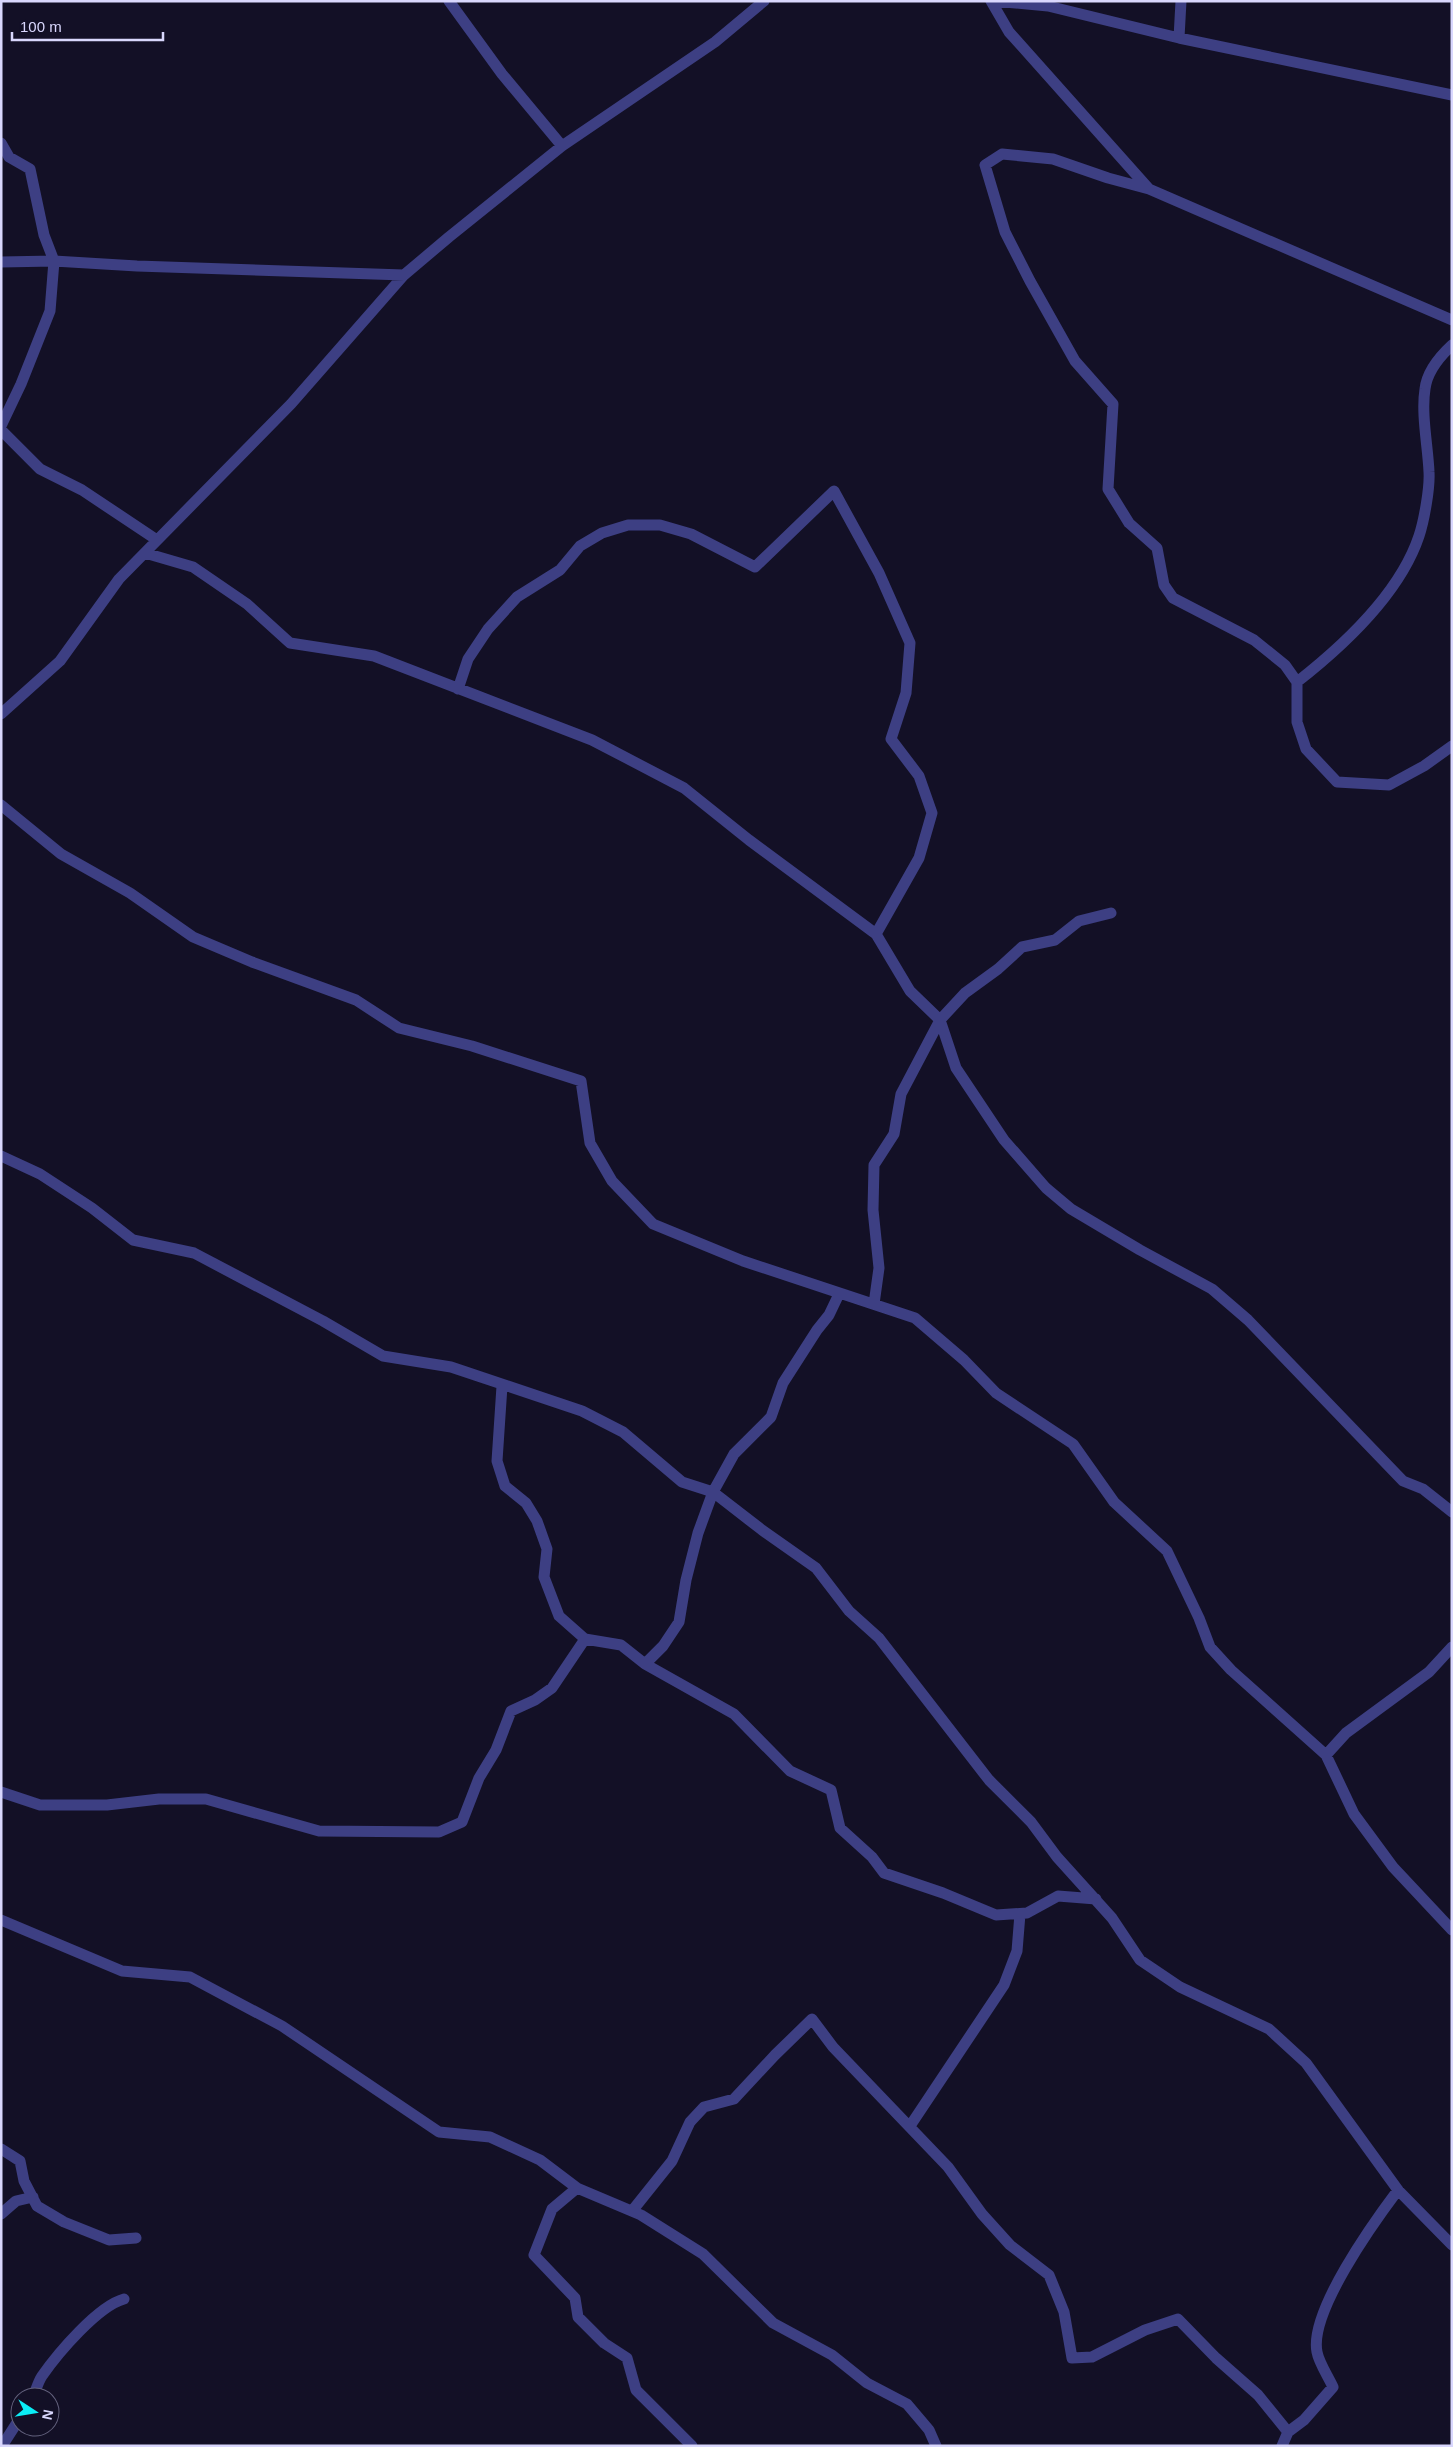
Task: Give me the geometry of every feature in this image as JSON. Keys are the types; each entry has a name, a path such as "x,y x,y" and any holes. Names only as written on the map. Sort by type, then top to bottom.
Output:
{"street":[{"path":"449,1 502,74 562,146"},
{"path":"1,714 60,661 119,579 291,404 404,275 448,237 562,146 715,42 764,1"},
{"path":"992,1 1048,6 1179,38 1452,95"},
{"path":"992,1 1009,32 1149,189"},
{"path":"1179,38 1181,1"},
{"path":"1,143 9,157 30,169 44,235 54,261 50,311 21,384 1,426"},
{"path":"1452,320 1149,189 1108,178 1053,159 1002,154 985,165 1005,232 1030,281 1075,361 1113,404 1108,489 1129,523 1157,548 1164,585 1173,598 1254,640 1285,665 1296,682 1297,722 1306,749 1337,782 1389,785 1424,766 1452,746"},
{"path":"1,262 54,261 137,266 404,275"},
{"path":"1296,682 1337,651 1368,617 1407,565 1420,535 1429,475 1425,389 1435,361 1452,345"},
{"path":"1,430 40,468 82,490 157,540"},
{"path":"458,689 468,659 488,630 517,597 560,570 580,546 602,534 628,525 660,525 691,534 755,568 834,491 879,573 910,644 906,693 891,738 920,776 932,813 919,858 876,934"},
{"path":"144,553 193,567 248,604 290,642 374,656 592,740 684,788 749,840 876,934 910,992 940,1020 956,1068 1004,1140 1046,1188 1071,1209 1097,1225 1212,1289 1248,1320 1403,1481 1423,1488 1452,1512"},
{"path":"1,805 61,854 130,893 193,938 356,1000 399,1028 472,1046 580,1081 590,1143 612,1181 653,1224 743,1261 915,1318 964,1360 996,1394 1073,1444 1114,1502 1167,1551 1199,1618 1210,1647 1232,1670 1326,1755 1354,1814 1393,1867 1452,1930"},
{"path":"874,1304 879,1268 873,1210 874,1165 894,1134 901,1094 940,1020 965,992 998,968 1022,947 1055,940 1079,921 1111,913"},
{"path":"1,1156 40,1174 92,1208 133,1240 194,1253 323,1321 383,1356 451,1368 582,1411 623,1432 682,1482 713,1492 816,1568 849,1611 879,1638 989,1780 1031,1822 1057,1857 1112,1918 1140,1960 1180,1987 1269,2029 1306,2063 1398,2190 1452,2245"},
{"path":"645,1664 663,1646 679,1622 686,1580 698,1533 713,1492 734,1454 771,1417 783,1383 817,1330 829,1315 839,1294"},
{"path":"502,1386 497,1461 505,1486 526,1503 537,1521 547,1549 544,1578 559,1616 585,1639 621,1645 645,1664 734,1714 790,1771 831,1790 840,1828 872,1857 884,1873 943,1893 996,1915 1027,1914 1058,1896 1096,1899"},
{"path":"1,1792 40,1805 107,1805 159,1799 206,1799 318,1831 439,1832 462,1822 479,1778 496,1750 511,1711 535,1700 552,1688 585,1639"},
{"path":"1326,1755 1346,1733 1429,1672 1452,1647"},
{"path":"910,2126 973,2035 1004,1985 1017,1951 1020,1914"},
{"path":"1,1920 122,1971 190,1977 282,2026 439,2132 490,2137 540,2160 577,2188 632,2211 703,2254 773,2323 832,2355 867,2383 906,2404 929,2430 936,2446"},
{"path":"632,2211 672,2161 690,2122 704,2107 734,2099 812,2019 833,2047 948,2167 982,2214 1010,2245 1049,2275 1064,2312 1072,2358 1092,2356 1145,2330 1178,2319 1216,2358 1258,2395 1288,2432"},
{"path":"1,2150 20,2161 24,2181 37,2206 64,2222 109,2240 136,2238"},
{"path":"577,2188 552,2209 534,2255 575,2298 578,2317 604,2343 627,2358 636,2390 692,2446"},
{"path":"1282,2446 1288,2432 1304,2420 1333,2387 1317,2351 1320,2316 1362,2238 1398,2190"},
{"path":"1,2214 16,2201 33,2197"},
{"path":"37,2387 42,2376 71,2340 112,2302 124,2299"},
{"path":"2,2446 10,2434"}]}
